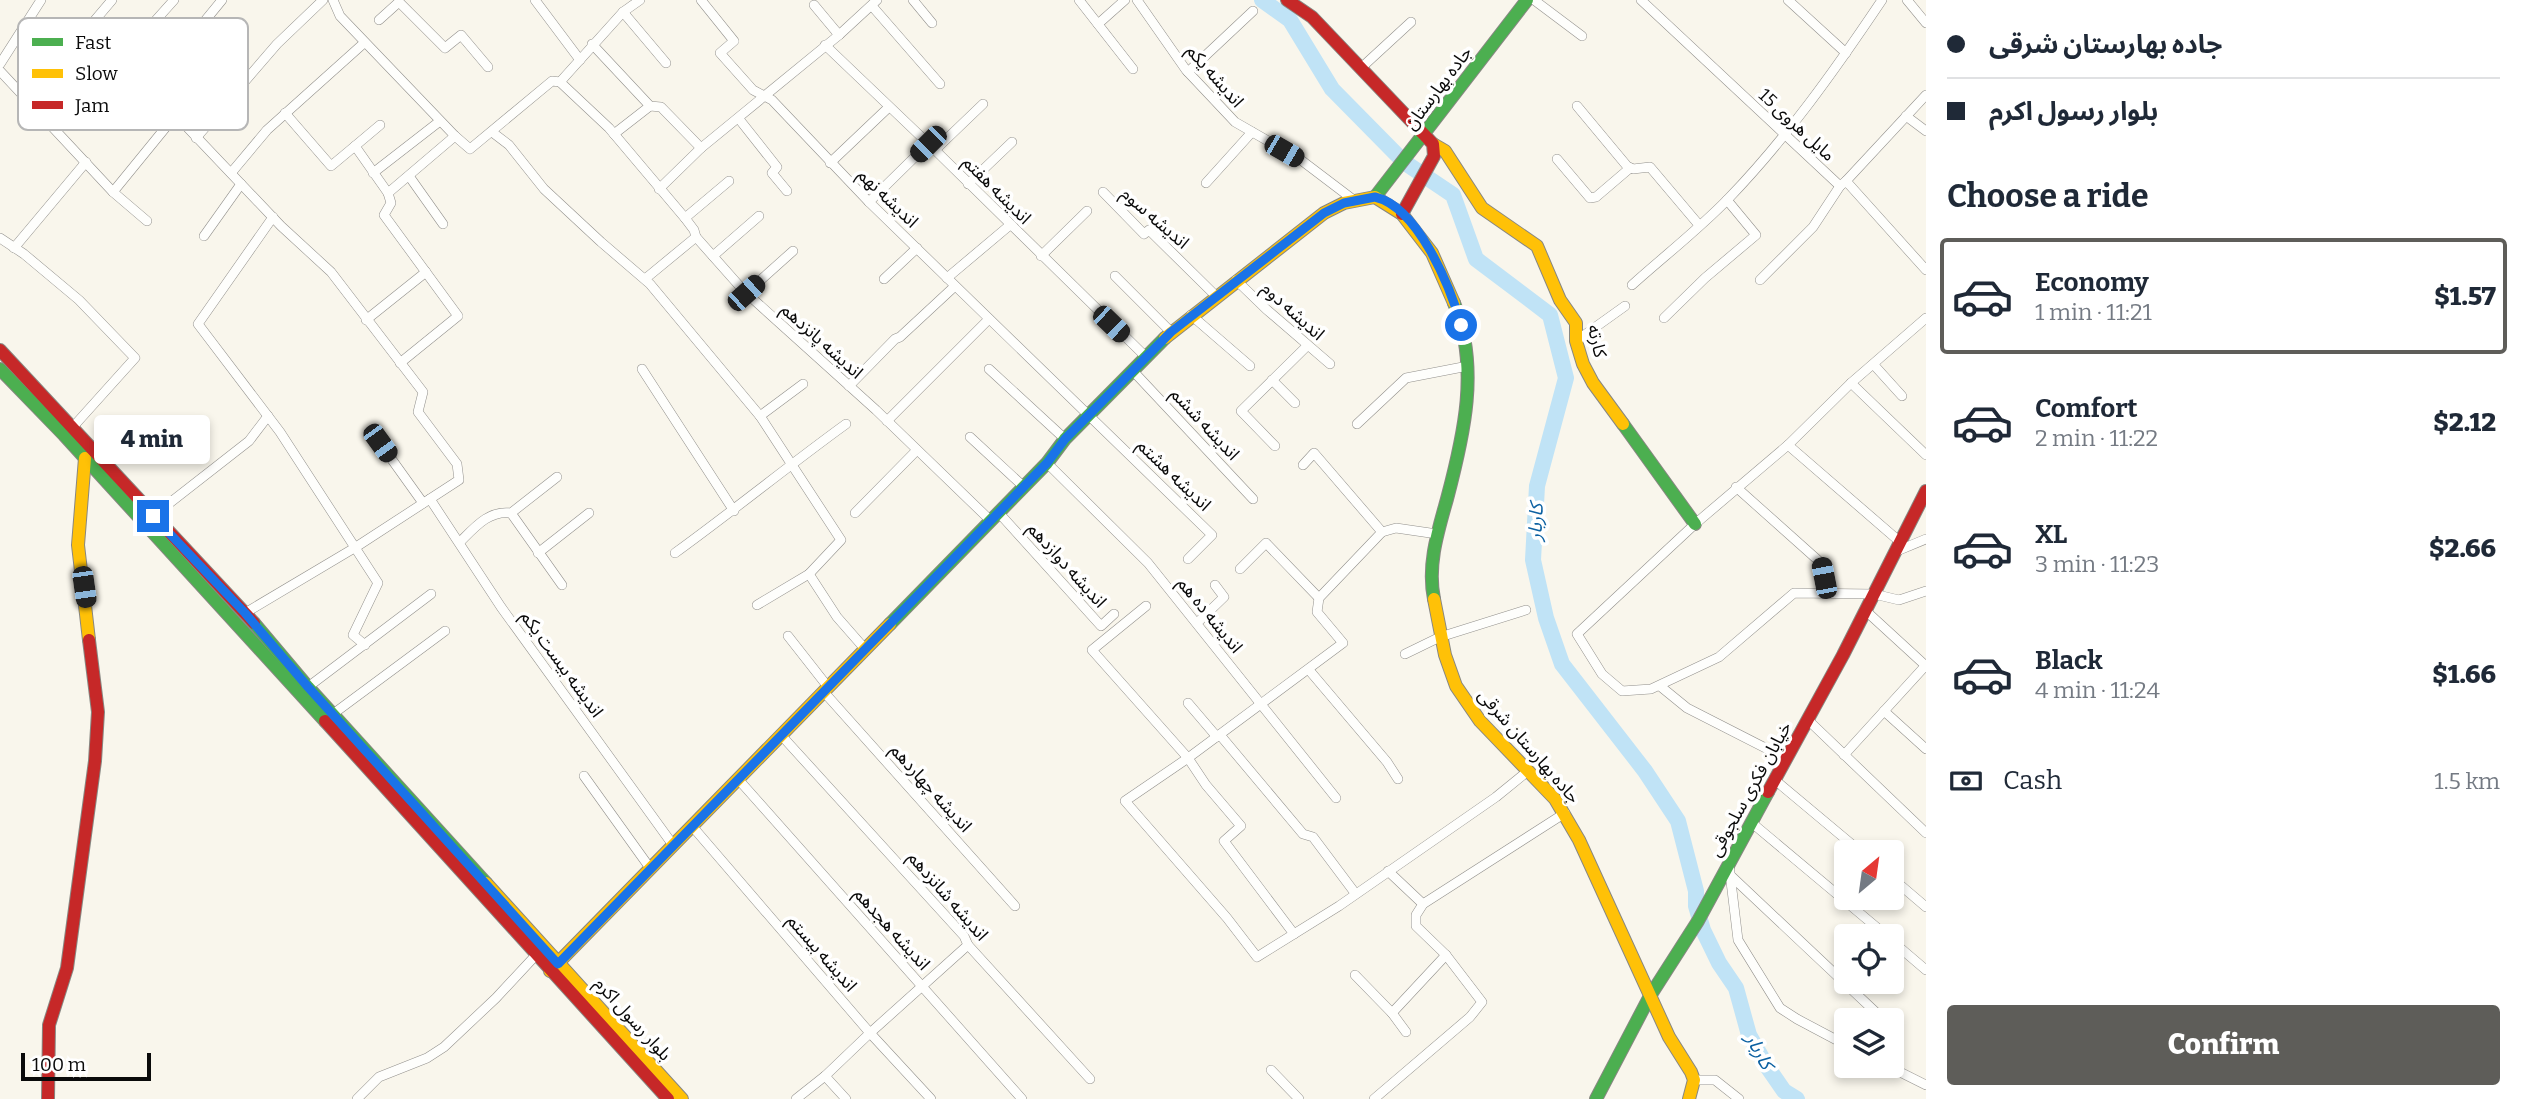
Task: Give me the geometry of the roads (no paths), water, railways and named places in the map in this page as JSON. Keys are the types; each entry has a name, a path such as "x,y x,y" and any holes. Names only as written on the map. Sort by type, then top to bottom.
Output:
{"street":[{"path":"98,18 113,0"},
{"path":"158,18 174,0"},
{"path":"207,18 222,0"},
{"path":"248,78 277,44 323,0"},
{"path":"333,0 340,16 364,43 470,149 552,82 560,82 623,12 640,0"},
{"path":"535,0 580,60"},
{"name":"اندیشه نهم","path":"701,0 734,41 720,53 753,90 766,96 869,202 1089,414"},
{"path":"912,0 932,23"},
{"path":"1079,0 1133,69"},
{"path":"1098,24 1125,0"},
{"name":"اندیشه یکم","path":"1137,0 1188,72 1235,122 1301,160 1355,201"},
{"name":"کارته","path":"1287,0 1312,17 1430,145 1445,151 1482,208 1537,246 1560,300 1576,323 1576,341 1583,364 1593,383 1695,524"},
{"name":"جاده بهارستان","path":"1375,197 1412,150 1430,145 1527,0"},
{"path":"1534,0 1582,36"},
{"name":"مایل هروی 15","path":"1641,0 1784,135 1843,183 1926,270"},
{"path":"1788,0 1846,53"},
{"path":"1632,285 1727,200 1784,135 1882,0"},
{"path":"1907,0 1926,23"},
{"path":"27,18 37,1"},
{"path":"379,20 399,2 445,48 461,35 488,67"},
{"path":"659,189 702,148 874,3 940,84"},
{"path":"814,5 839,35"},
{"path":"1188,72 1253,11"},
{"path":"623,12 666,63"},
{"path":"1361,68 1411,22"},
{"path":"0,64 18,33"},
{"path":"231,173 267,130 364,43"},
{"path":"592,44 650,106 661,107 702,148"},
{"name":"اندیشه هفتم","path":"825,46 1146,357"},
{"path":"0,71 18,90"},
{"name":"اندیشه پانزدهم","path":"560,82 614,134 685,218 696,237 746,293 995,517"},
{"path":"1760,280 1813,227 1843,183 1926,95"},
{"path":"869,202 983,104"},
{"path":"614,134 650,106"},
{"path":"1577,106 1630,168"},
{"path":"830,163 889,107"},
{"path":"285,113 331,166 380,125"},
{"path":"1906,116 1926,131"},
{"path":"739,119 777,167 772,173 787,191"},
{"path":"373,173 440,121"},
{"path":"56,130 113,192 147,221"},
{"path":"113,192 164,130"},
{"path":"188,130 331,272 423,392 418,412 457,464 459,480 356,547 245,613"},
{"path":"196,138 203,130"},
{"path":"492,132 509,145 554,197 645,279 737,386 760,416 841,540 809,574 757,605"},
{"path":"1206,183 1252,132"},
{"path":"388,192 455,136"},
{"path":"968,184 1012,142"},
{"path":"554,967 995,517 1047,463 1065,439 1171,332 1324,213 1344,203 1375,197 1398,211 1419,186 1430,145"},
{"path":"355,146 388,192 391,203 384,215 458,316 400,363"},
{"path":"1557,159 1590,198 1597,197 1630,168 1650,167 1699,225"},
{"path":"14,248 86,162"},
{"path":"409,176 443,224"},
{"path":"685,218 729,181"},
{"path":"204,236 242,184"},
{"name":"اندیشه سوم","path":"1103,192 1144,234 1149,230 1217,297"},
{"path":"1664,318 1705,278 1756,235 1727,200"},
{"path":"1041,256 1087,211"},
{"name":"جاده بهارستان شرقی","path":"1398,211 1432,253 1443,274 1466,344 1468,366 1462,442 1437,534 1430,580 1440,637 1456,686 1480,721 1565,813 1605,893 1669,1037 1694,1080"},
{"path":"713,256 759,216"},
{"path":"273,217 198,324 268,415 378,583 353,635 365,645"},
{"path":"947,278 1010,225"},
{"path":"0,237 79,300 135,358 72,428"},
{"path":"645,279 696,237"},
{"path":"884,279 917,248"},
{"path":"746,293 793,251"},
{"path":"366,320 426,272"},
{"path":"1115,276 1171,332"},
{"name":"اندیشه دوم","path":"1236,280 1330,364"},
{"path":"849,386 895,339 955,286"},
{"path":"1576,341 1625,306"},
{"path":"1191,315 1250,366"},
{"path":"1926,318 1851,383 1788,445 1695,524 1577,634 1602,674 1622,691 1651,690 1719,657 1794,593 1874,594 1899,600 1926,591"},
{"path":"887,422 989,319"},
{"path":"1275,446 1241,411 1307,346"},
{"name":"بلوار رسول اکرم","path":"0,349 72,428 89,453 536,955 554,967 682,1099"},
{"path":"1874,365 1902,396"},
{"path":"1357,424 1406,379 1468,366"},
{"name":"بلوار رسول اکرم","path":"0,369 153,516 245,613 668,1099"},
{"path":"642,369 734,511"},
{"path":"989,369 1065,439"},
{"name":"اندیشه ششم","path":"1133,371 1253,499"},
{"path":"1272,380 1296,403"},
{"path":"1851,383 1926,455"},
{"path":"760,416 803,384"},
{"name":"اندیشه هشتم","path":"1089,414 1212,535 1188,559"},
{"path":"153,516 249,441 268,415"},
{"path":"674,553 734,511 791,464 846,424"},
{"path":"970,437 1024,487"},
{"name":"اندیشه بیست یکم","path":"380,443 460,542 501,607 673,845"},
{"path":"1788,445 1898,546 1926,540"},
{"path":"855,513 918,450"},
{"path":"48,1099 49,1025 67,968 96,749 98,712 78,545 89,453"},
{"path":"1303,465 1314,453 1382,532"},
{"name":"اندیشه ده هم","path":"1047,463 1148,563 1336,798"},
{"path":"460,542 481,521 500,512 512,513 557,477"},
{"path":"1736,487 1821,562 1826,593"},
{"name":"خیابان فکری سلجوقی","path":"1596,1099 1650,996 1730,870 1926,491"},
{"path":"512,513 562,585"},
{"path":"538,554 589,513"},
{"name":"اندیشه دوازدهم","path":"995,517 1101,625 1114,614"},
{"path":"1437,534 1396,528 1382,532 1319,597 1317,612 1343,643 1219,736 1125,800 1227,918 1257,957 1339,906 1496,797 1528,771"},
{"path":"1240,569 1266,543 1319,597"},
{"path":"809,574 836,618 865,649"},
{"path":"1197,622 1224,597 1215,585"},
{"path":"308,687 431,594"},
{"path":"1146,606 1092,650 1188,758 1206,785 1241,826 1224,841 1294,934"},
{"path":"1405,654 1440,637 1526,610"},
{"path":"1844,755 1926,665 1866,611"},
{"path":"333,714 445,631"},
{"name":"اندیشه چهاردهم","path":"788,636 826,689 1015,905"},
{"path":"1310,670 1387,762 1398,779"},
{"path":"1660,686 1687,708 1787,759"},
{"path":"1188,703 1303,834 1313,837 1355,893"},
{"path":"1884,711 1926,748"},
{"path":"1808,720 1926,832"},
{"name":"اندیشه شانزدهم","path":"781,734 1090,1079"},
{"path":"584,776 650,868"},
{"name":"اندیشه هجدهم","path":"738,779 1022,1099"},
{"path":"1775,780 1847,840"},
{"path":"1374,1099 1471,1017 1482,1002 1446,956 1416,926 1416,915 1423,904 1565,813"},
{"path":"1752,823 1872,924"},
{"name":"اندیشه بیستم","path":"692,826 870,1033 931,1099"},
{"path":"1730,870 1872,1008"},
{"path":"1730,870 1738,940 1780,1008 1834,1039"},
{"path":"1388,872 1423,904"},
{"path":"1904,888 1926,907"},
{"path":"796,1099 825,1076 968,945"},
{"path":"1904,951 1926,970"},
{"path":"357,1099 379,1077 427,1058 444,1047 496,998 536,955"},
{"path":"1392,1013 1446,956"},
{"path":"1355,975 1392,1013 1406,1032"},
{"path":"1271,1070 1298,1099"},
{"path":"1904,1074 1926,1085"},
{"path":"825,1076 846,1099"},
{"path":"1689,1099 1694,1080 1715,1080 1739,1099"}],"waterway":[{"name":"کاربار","path":"1262,0 1290,20 1332,89 1404,162 1453,195 1476,259 1550,315 1566,378 1537,486 1533,560 1546,618 1562,664 1645,771 1678,821 1703,930 1719,963 1736,988 1749,1035 1784,1091 1797,1099"}]}
